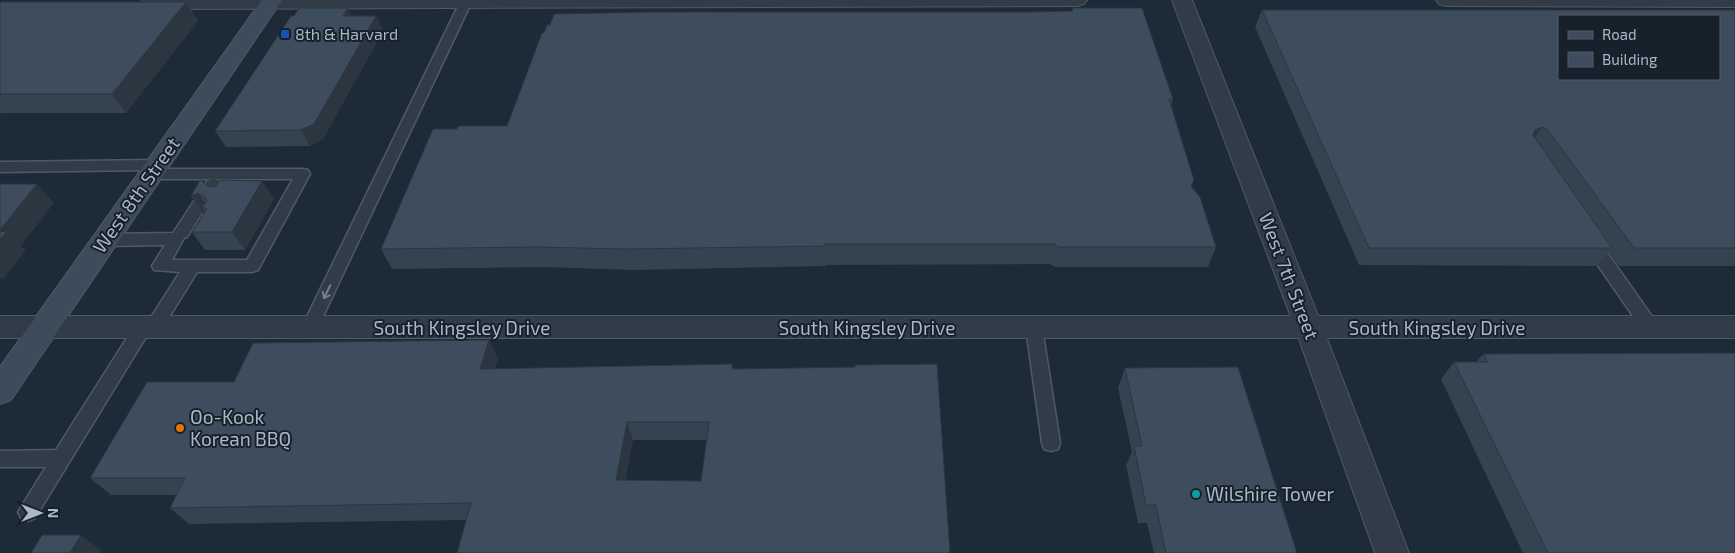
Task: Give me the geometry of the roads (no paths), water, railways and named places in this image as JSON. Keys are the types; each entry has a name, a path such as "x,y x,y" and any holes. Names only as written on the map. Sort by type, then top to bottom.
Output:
{"main road":[{"name":"West 8th Street","path":"0,391 271,2"}],"street":[{"path":"135,2 1077,0"},
{"name":"West 7th Street","path":"1182,0 1309,328 1392,553"},
{"path":"1446,0 1735,0"},
{"name":"South Kingsley Drive","path":"0,327 1735,327"}],"lane":[{"path":"310,327 460,2"},
{"path":"0,167 154,170 216,179 303,174 252,266 160,266 216,179"},
{"path":"216,179 223,198"},
{"path":"105,240 179,236 210,219"},
{"path":"1579,225 1650,327"},
{"path":"28,512 149,327 192,266"},
{"path":"1034,328 1051,443"},
{"path":"0,459 62,458"}],"place":[{"name":"8th & Harvard","path":"285,34"},
{"name":"Oo-Kook Korean BBQ","path":"180,428"},
{"name":"Wilshire Tower","path":"1196,494"}]}
